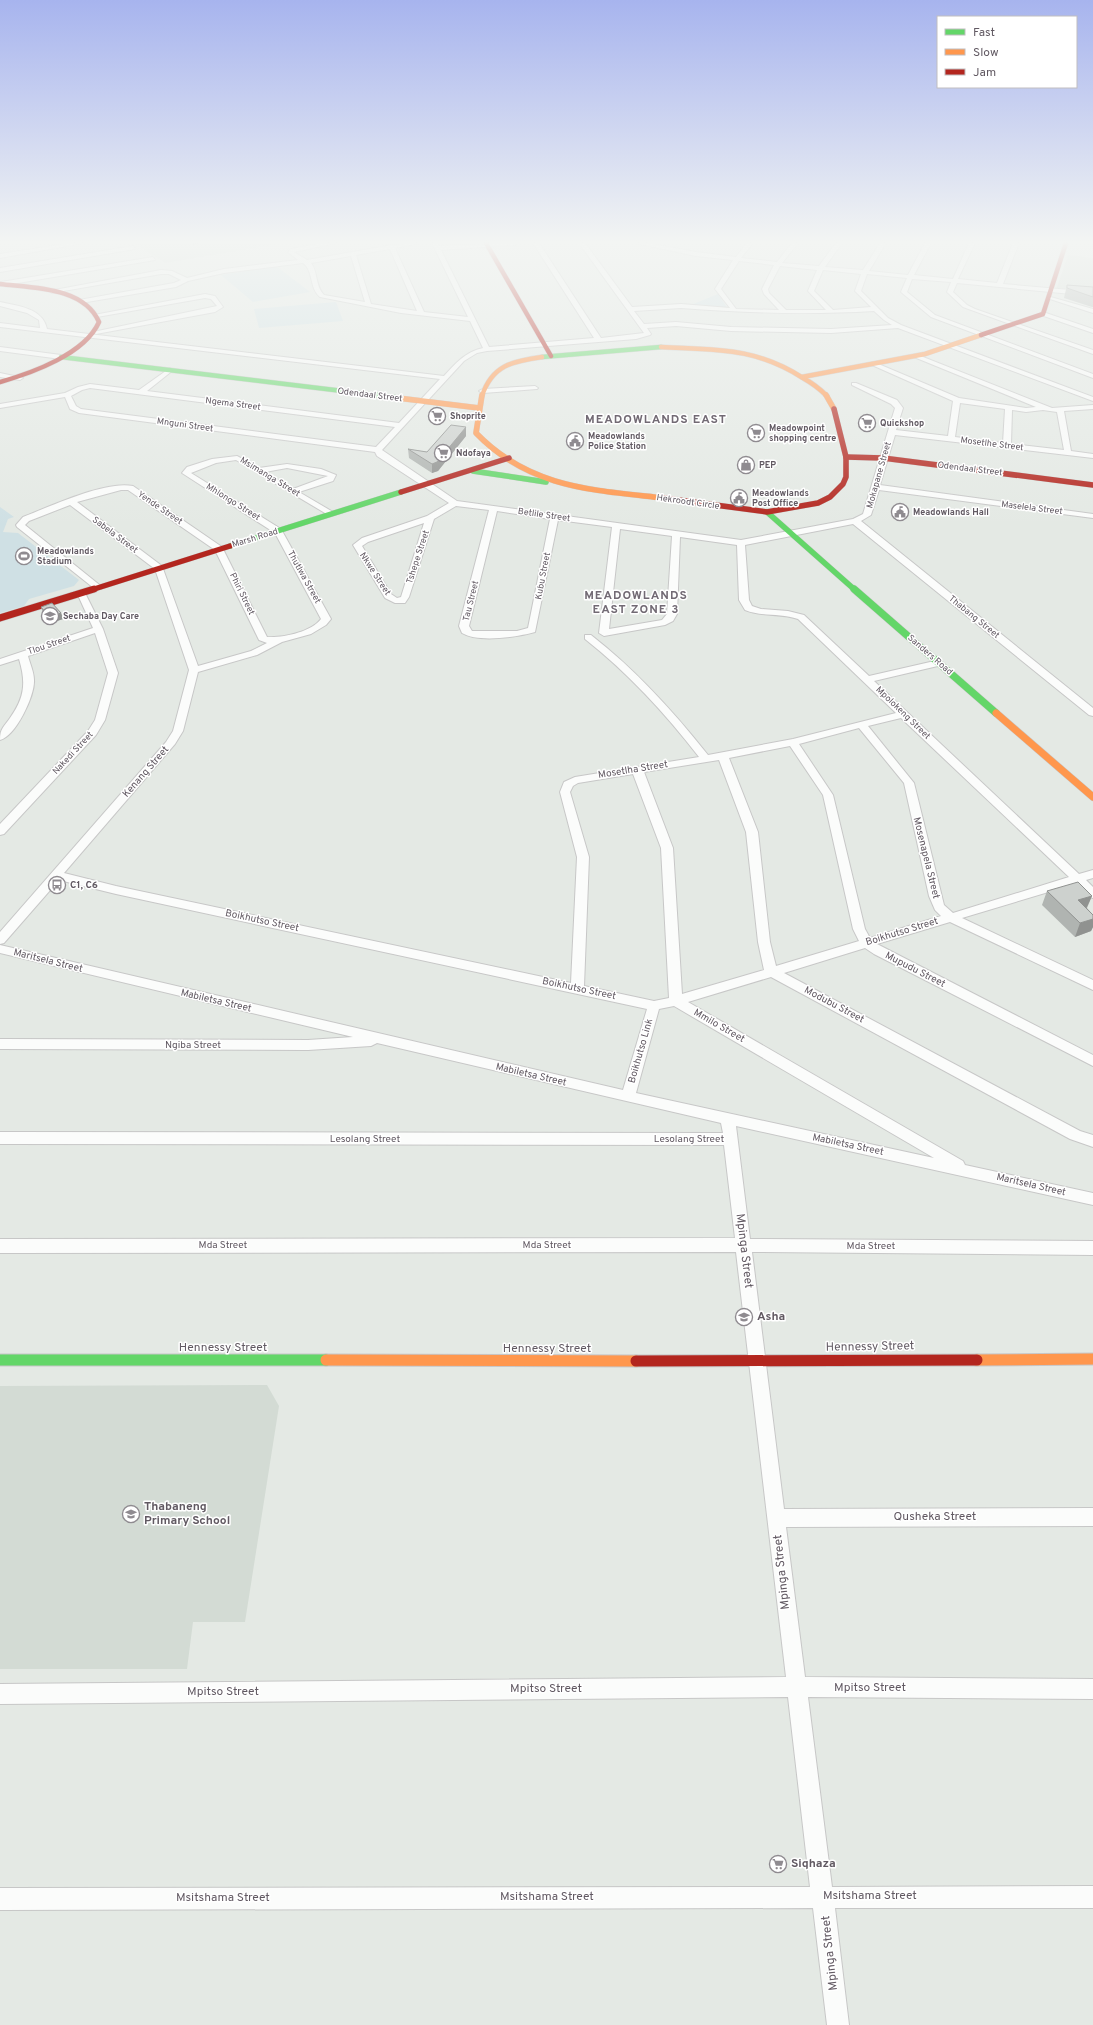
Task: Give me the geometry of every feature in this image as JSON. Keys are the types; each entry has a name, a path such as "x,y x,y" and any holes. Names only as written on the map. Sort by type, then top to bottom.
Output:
{"street":[{"path":"0,382 20,378 37,372 89,338"},
{"path":"122,338 445,378"},
{"path":"482,338 487,349"},
{"path":"540,338 551,356"},
{"path":"378,450 462,360 475,352 487,349 620,338"},
{"path":"931,338 1093,399"},
{"path":"802,377 916,356 976,338"},
{"path":"991,338 1093,376"},
{"path":"1053,338 1093,352"},
{"name":"Hekroodt Circle","path":"661,347 739,352 774,361 802,377 830,397 846,457 846,477 838,490 830,497 807,506 767,512 569,486 550,479 509,458 478,436 476,431 483,391 489,376 504,365 524,359 551,356 661,347"},
{"name":"Odendaal Street","path":"0,349 479,408"},
{"path":"916,356 1043,407 1060,411 1093,407"},
{"path":"874,364 957,400 1026,410 1043,407"},
{"path":"141,392 170,370"},
{"path":"0,375 20,378"},
{"name":"Mokapane Street","path":"854,384 897,405 899,408 867,515 855,521"},
{"name":"Ngema Street","path":"66,395 76,389 87,386 401,426"},
{"path":"483,391 535,388"},
{"path":"0,406 66,395"},
{"name":"Mnguni Street","path":"66,395 73,407 79,411 378,450"},
{"path":"951,440 957,400"},
{"path":"1007,446 1009,408"},
{"path":"1060,411 1068,454"},
{"name":"Mosetlhe Street","path":"892,432 1093,456"},
{"name":"Betlile Street","path":"378,450 385,457 425,485 455,503 741,543 791,533"},
{"name":"Odendaal Street","path":"846,457 883,458 1093,485"},
{"name":"Msimanga Street","path":"188,474 187,471 192,468 233,458 240,459 330,514"},
{"name":"Marsh Road","path":"0,618 509,458"},
{"path":"260,470 287,466 321,471 332,475 330,479 294,491"},
{"path":"472,470 476,472 569,486"},
{"name":"Mhlongo Street","path":"188,474 278,531"},
{"path":"455,475 501,476"},
{"name":"Maselela Street","path":"876,487 1093,516"},
{"name":"Yende Street","path":"98,587 21,526 22,523 26,520 72,502 117,488 130,488 220,549"},
{"name":"Sabela Street","path":"72,502 159,568"},
{"name":"Tshepe Street","path":"402,600 405,597 430,518 455,503"},
{"name":"Tau Street","path":"494,508 464,626 465,631 470,634 528,633"},
{"name":"Sanders Road","path":"767,512 1093,797"},
{"name":"Kubu Street","path":"528,633 532,630 554,517"},
{"name":"Nkwe Street","path":"402,600 395,600 388,596 357,545 365,540 430,518"},
{"path":"791,533 855,521"},
{"name":"Thabang Street","path":"855,521 1093,713"},
{"path":"616,525 597,636 606,651 647,690 705,758"},
{"name":"Thutlwa Street","path":"278,531 326,619 324,623 313,629 282,640"},
{"path":"597,636 670,620 672,614 676,533"},
{"name":"Mpolokeng Street","path":"741,543 744,600 748,608 756,611 788,613 802,616 1093,894"},
{"name":"Phiri Street","path":"220,549 264,640 282,640"},
{"path":"159,568 193,663 194,670 254,653 282,640"},
{"name":"Nakedi Street","path":"0,831 97,726 113,673 98,629 81,593"},
{"name":"Tlou Street","path":"0,662 98,629"},
{"path":"0,737 15,719 28,693 29,679 23,654"},
{"path":"868,680 939,662"},
{"name":"Kenang Street","path":"0,940 176,736 194,670"},
{"name":"Mosetlha Street","path":"577,989 583,857 565,789 568,784 575,780 723,756 793,742 903,714"},
{"name":"Mosenapela Street","path":"862,725 909,783 939,908 950,917 1093,985"},
{"path":"793,742 828,795 859,929 866,942"},
{"path":"723,756 752,832 764,942 771,971"},
{"path":"637,769 667,848 676,1001"},
{"name":"Boikhutso Street","path":"56,875 654,1006 676,1001 1093,874"},
{"name":"Mupudu Street","path":"866,942 878,951 1093,1061"},
{"name":"Maritsela Street","path":"0,949 96,973"},
{"name":"Modubu Street","path":"771,971 1075,1135 1093,1142"},
{"name":"Mabiletsa Street","path":"96,973 728,1120 968,1170"},
{"name":"Mmilo Street","path":"676,1001 968,1170"},
{"name":"Boikhutso Link","path":"628,1097 654,1006"},
{"name":"Ngiba Street","path":"0,1044 308,1045 386,1041"},
{"name":"Mpinga Street","path":"728,1120 756,1361 838,2025"},
{"name":"Lesolang Street","path":"0,1138 730,1139"},
{"name":"Maritsela Street","path":"968,1170 1093,1199"},
{"name":"Mda Street","path":"0,1246 742,1245 1093,1248"},
{"name":"Hennessy Street","path":"0,1360 756,1361 1093,1359"},
{"name":"Qusheka Street","path":"776,1518 1093,1517"},
{"name":"Mpitso Street","path":"0,1694 796,1687 1093,1689"},
{"name":"Msitshama Street","path":"0,1898 823,1896 1093,1897"}],"shaded area":[{"name":"Meadowlands Stadium","path":"0,507 14,517 8,519 3,532 18,533 79,580 74,586 29,599 24,606 0,613"},
{"name":"Thabaneng Primary School","path":"267,1385 279,1406 245,1622 193,1622 187,1669 0,1669 0,1386"}],"building":[{"path":"451,425 466,427 437,462 432,464 408,449 427,452"},
{"path":"52,603 61,613 49,617 41,607"},
{"path":"1078,882 1092,896 1078,900 1093,915 1093,919 1080,923 1047,891"}],"traffic: fast":[{"path":"542,357 661,347"},
{"path":"61,357 398,398"},
{"path":"473,471 546,482"},
{"path":"230,546 401,492"},
{"path":"767,512 996,713"},
{"path":"0,1360 326,1360"}],"traffic: slow":[{"path":"802,377 925,354 974,338"},
{"path":"661,347 728,351 755,355 768,359 779,363 820,390 830,400 834,409"},
{"path":"542,357 509,364 498,370 490,378 481,400 476,433 494,449 519,465 558,483 592,490 663,498"},
{"path":"398,398 479,408"},
{"path":"996,713 1093,797"},
{"path":"977,1360 1093,1359"},
{"path":"326,1360 636,1361"}],"traffic: jam":[{"path":"0,382 57,360 72,351 89,338"},
{"path":"540,338 551,356"},
{"path":"663,498 767,512 818,503 830,497 843,484 846,477 846,457 834,409"},
{"path":"846,457 883,458 1093,485"},
{"path":"401,492 509,458"},
{"path":"0,618 230,546"},
{"path":"636,1361 977,1360"}],"place":[{"name":"Shoprite","path":"437,416"},
{"name":"Quickshop","path":"867,423"},
{"name":"Meadowpoint shopping centre","path":"756,433"},
{"name":"Meadowlands Police Station","path":"575,441"},
{"name":"Ndofaya","path":"443,453"},
{"name":"PEP","path":"746,465"},
{"name":"Meadowlands Post Office","path":"739,498"},
{"name":"Meadowlands Hall","path":"900,512"},
{"name":"Meadowlands Stadium","path":"24,556"},
{"name":"Sechaba Day Care","path":"50,616"},
{"name":"C1, C6","path":"57,885"},
{"name":"Asha","path":"744,1317"},
{"name":"Thabaneng Primary School","path":"131,1514"},
{"name":"Siqhaza","path":"778,1864"}],"district":[{"name":"MEADOWLANDS EAST","path":"656,420"},
{"name":"MEADOWLANDS EAST ZONE 3","path":"636,603"}]}
